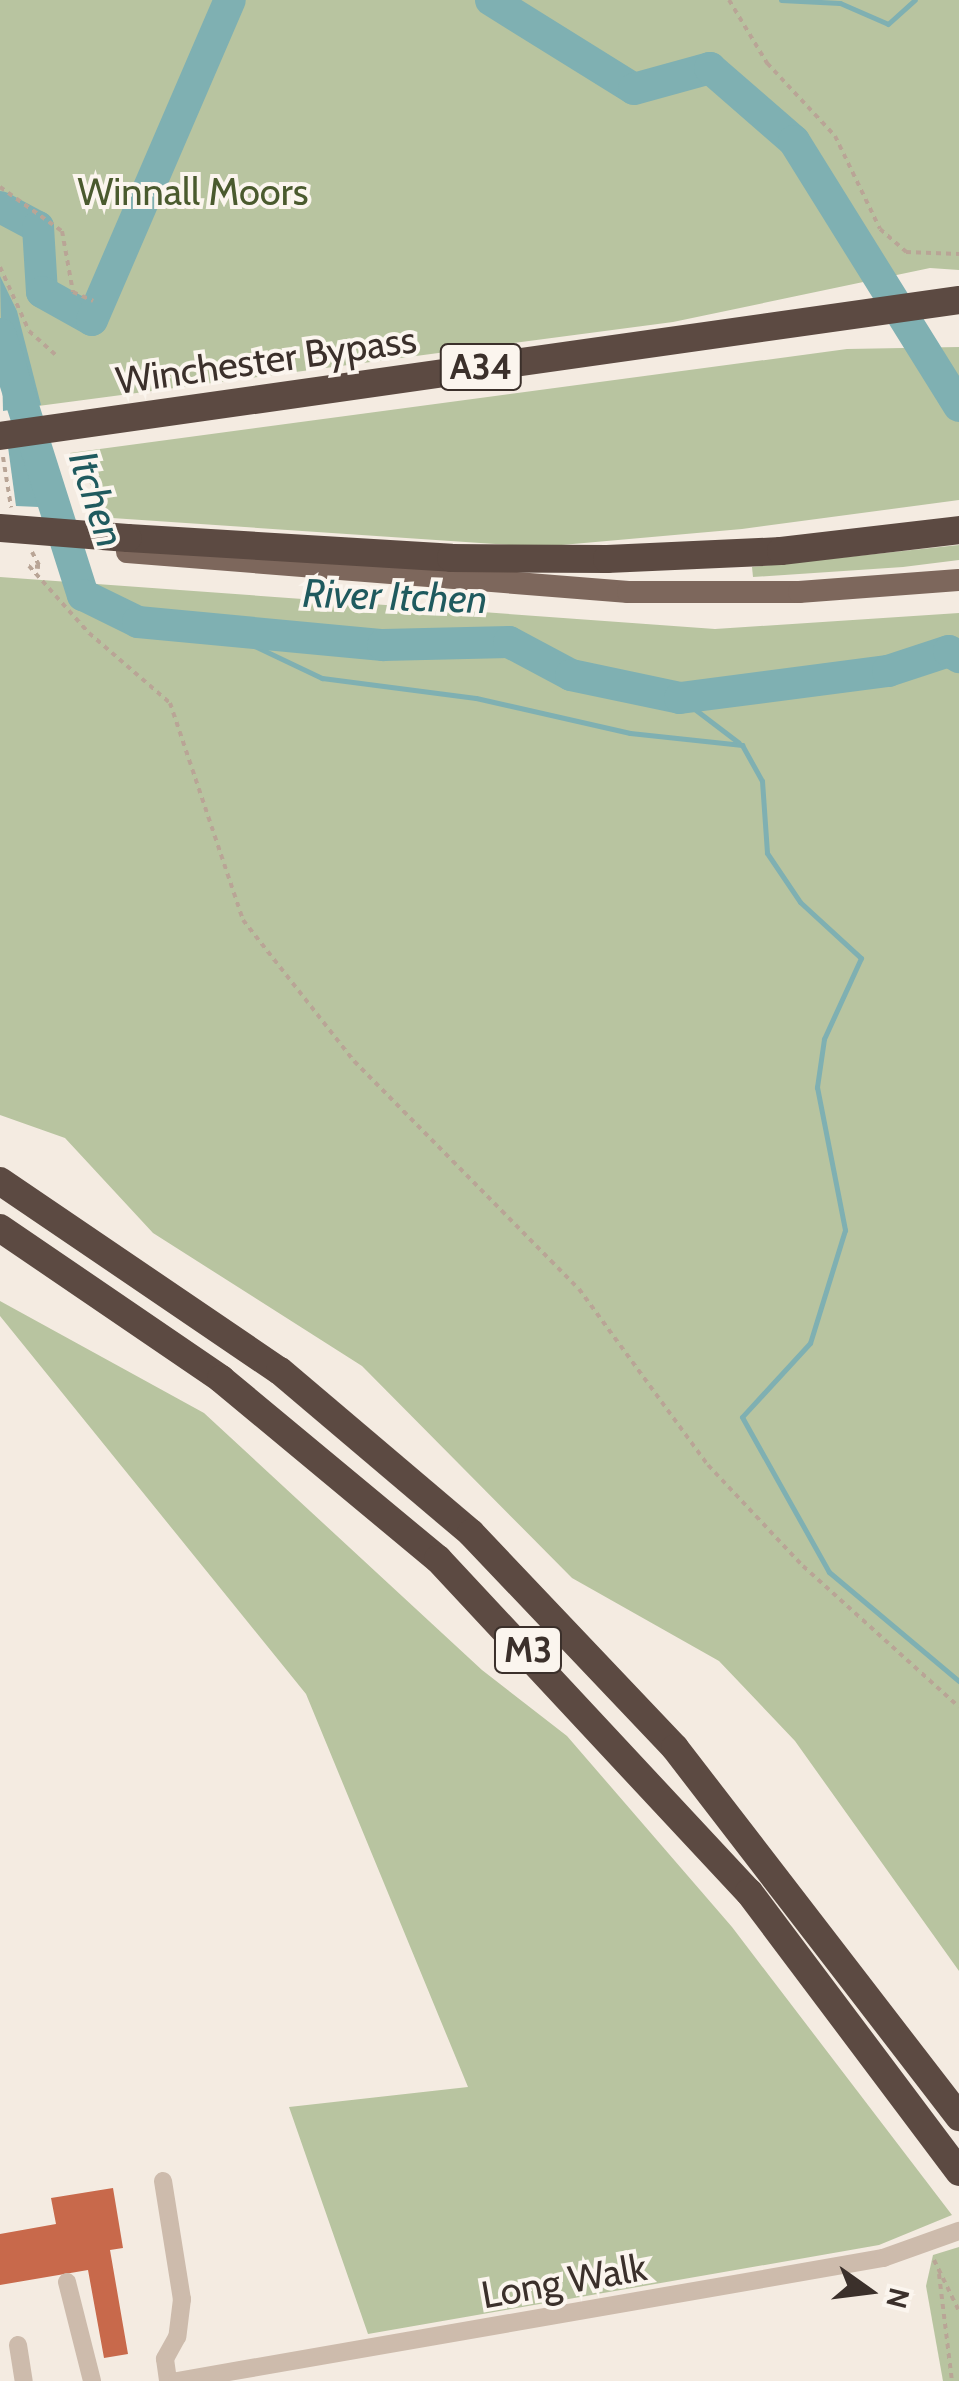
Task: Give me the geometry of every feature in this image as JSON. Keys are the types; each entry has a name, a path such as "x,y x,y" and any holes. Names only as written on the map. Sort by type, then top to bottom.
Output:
{"highway":[{"name":"A34","path":"870,310 959,300"},
{"name":"Winchester Bypass","path":"0,437 870,310"},
{"path":"12,527 128,545 569,559 781,551 959,530"},
{"name":"M3","path":"0,1181 280,1371 471,1533 675,1748 826,1935 959,2118"},
{"name":"M3","path":"0,1228 221,1378 438,1559 749,1892 959,2172"}],"main road":[{"name":"Winchester Bypass","path":"870,310 959,314"},
{"path":"128,545 628,592 799,592 959,580"}],"street":[{"path":"163,2180 182,2298 178,2337 165,2359 168,2381"},
{"name":"Long Walk","path":"176,2381 883,2258 959,2231"},
{"path":"67,2282 92,2381"},
{"path":"18,2345 24,2381"}],"path":[{"path":"730,0 767,63 835,136 880,229 906,252 959,254"},
{"path":"0,187 62,232 73,292 93,301"},
{"path":"0,267 29,330 56,356"},
{"path":"0,437 12,527 40,567 29,566"},
{"path":"24,558 170,704 243,920 354,1061 579,1289 708,1464 789,1552 959,1707"},
{"path":"952,2381 939,2274 958,2309"}],"green space":[{"name":"Winnall Moors","path":"0,0 959,0 959,270 930,268 673,322 23,408 0,334"},
{"path":"959,347 959,500 742,529 539,547 112,518 70,453 847,349"},
{"path":"959,545 959,560 753,577 752,567"},
{"path":"0,577 715,629 959,613 959,1971 795,1741 719,1661 572,1578 362,1366 153,1233 65,1138 0,1115"},
{"path":"0,1301 204,1413 482,1670 567,1736 732,1927 952,2215 879,2245 368,2334 289,2107 468,2087 306,1694 0,1316"},
{"path":"959,2247 959,2381 943,2381 926,2286 933,2255"}],"water":[{"path":"0,276 17,311 41,405 3,411"},
{"path":"47,443 61,508 16,506 8,447"}],"building":[{"path":"113,2188 123,2248 110,2250 128,2354 104,2358 88,2270 0,2285 0,2234 56,2224 51,2198"}],"waterway":[{"path":"0,207 38,227 42,292 92,320 230,0"},
{"path":"491,0 634,89 710,68 794,141 959,406"},
{"path":"781,0 840,3 888,24 915,0"},
{"name":"River Itchen","path":"0,334 83,595 138,622 383,645 509,642 571,675 680,698 888,671 949,651 959,657"},
{"path":"223,631 322,678 476,698 630,733 742,745 762,781 767,853 800,902 861,958 824,1039 817,1087 845,1230 810,1343 742,1417 829,1572 959,1681"},
{"name":"River Itchen","path":"680,698 739,743"}],"water label":[{"name":"Itchen","path":"97,499"}]}
